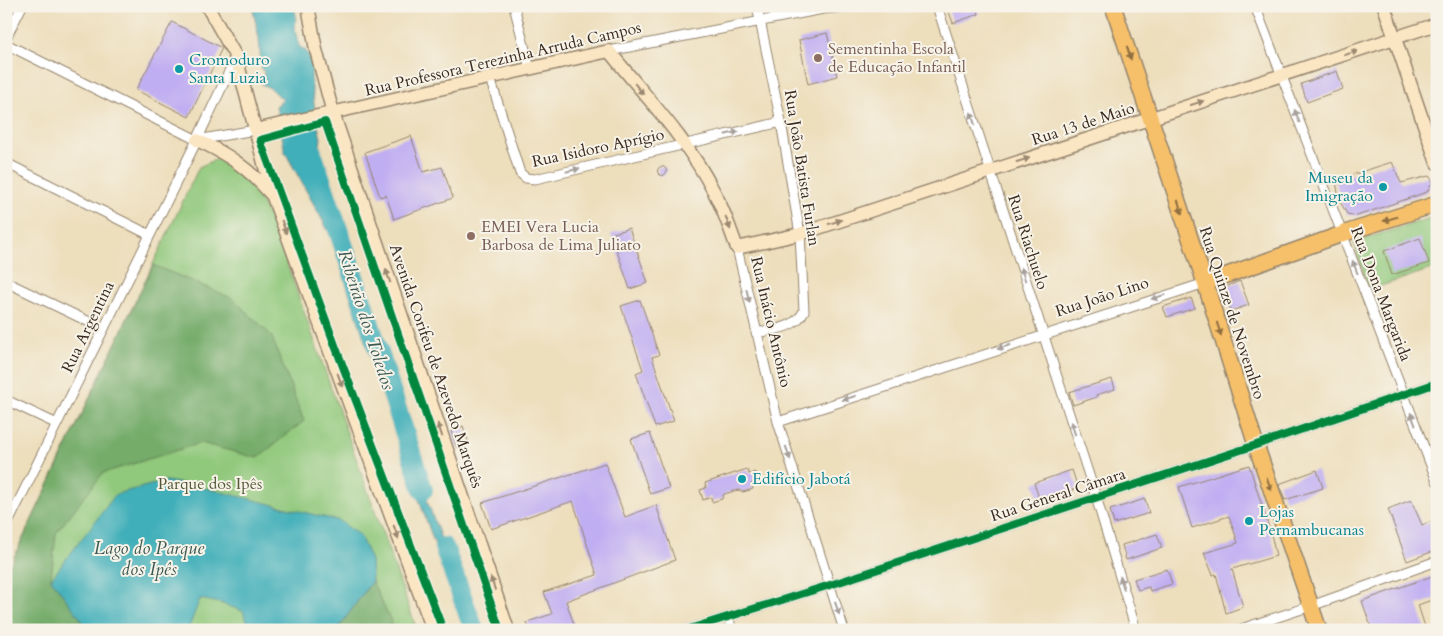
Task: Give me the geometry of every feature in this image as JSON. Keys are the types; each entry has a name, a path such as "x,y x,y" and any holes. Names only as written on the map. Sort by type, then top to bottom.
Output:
{"main road":[{"path":"207,6 236,57 261,129 273,197 432,630"},
{"name":"Avenida Corifeu de Azevedo Marquês","path":"308,6 327,115 508,630"},
{"name":"Rua Quinze de Novembro","path":"1113,6 1205,283 1256,445 1319,630"},
{"path":"1384,6 1437,163"},
{"name":"Rua 13 de Maio","path":"737,248 800,234 1437,24"},
{"name":"Rua Professora Terezinha Arruda Campos","path":"327,115 608,51"},
{"name":"Rua Inácio Antônio","path":"608,51 685,144 714,190 726,216 737,248"},
{"path":"261,129 327,115"},
{"path":"197,140 223,152 240,163 273,197"},
{"name":"Rua João Lino","path":"1205,283 1342,234 1437,204"}],"street":[{"path":"6,38 22,6"},
{"path":"514,6 530,69"},
{"name":"Rua João Batista Furlan","path":"756,333 787,327 801,318 804,311 800,234 781,122 757,6"},
{"name":"Rua Professora Terezinha Arruda Campos","path":"608,51 823,8 857,6"},
{"name":"Rua Riachuelo","path":"937,6 1096,497 1136,630"},
{"name":"Rua Dona Margarida","path":"1255,6 1437,481"},
{"path":"6,44 197,140 261,129"},
{"name":"Rua Argentina","path":"7,522 104,329 236,57"},
{"name":"Rua Isidoro Aprígio","path":"490,78 520,173 526,178 535,179 781,122"},
{"path":"6,163 150,235"},
{"name":"Rua Inácio Antônio","path":"737,248 778,422 844,630"},
{"path":"6,282 104,329"},
{"name":"Rua João Lino","path":"778,422 1205,283"},
{"name":"Rua General Câmara","path":"686,630 830,585 1256,445 1437,383"},
{"path":"6,400 57,424"},
{"path":"1238,630 1437,561"},
{"path":"728,617 732,630"}],"green space":[{"name":"Parque dos Ipês","path":"216,159 232,164 254,188 273,224 417,630 6,630 6,574 199,167"},
{"path":"1437,216 1437,267 1369,290 1354,242"},
{"path":"153,265 232,298 271,335 304,421 257,458 201,443 103,473 56,533 51,579 89,630 6,630 6,574"},
{"path":"372,581 395,630 337,630 338,629"}],"water":[{"path":"252,6 294,6 296,15 295,30 299,46 306,51 312,61 311,81 321,138 317,170 366,312 415,467 474,630 465,630 394,429 330,234 285,152 276,106 283,100 271,89 262,85 264,73 261,67 259,38"},
{"name":"Lago do Parque dos Ipês","path":"166,481 197,486 340,521 360,536 371,560 372,581 337,630 255,630 249,627 243,611 220,603 200,599 188,630 89,630 51,579 116,494"}],"building":[{"path":"958,6 976,6 979,14 953,23 948,9"},
{"name":"Cromoduro Santa Luzia","path":"172,22 222,48 189,117 136,90"},
{"path":"827,33 837,76 808,84 799,40"},
{"path":"1337,71 1343,89 1307,102 1301,84"},
{"path":"411,136 423,172 442,167 453,198 394,219 386,195 380,197 365,152"},
{"name":"Museu da Imigração","path":"1392,162 1401,183 1429,176 1433,181 1427,192 1357,216 1347,214 1339,200 1336,180"},
{"path":"662,166 667,171 662,176 657,171"},
{"path":"629,228 648,283 630,289 611,234"},
{"path":"1420,238 1429,263 1392,275 1384,251"},
{"path":"1240,281 1249,305 1231,311 1223,288"},
{"path":"1191,298 1195,308 1167,317 1163,307"},
{"path":"640,300 659,355 652,357 674,421 655,427 636,373 643,370 621,306"},
{"path":"1112,379 1115,389 1073,405 1069,392"},
{"path":"463,426 469,444 457,448 451,431"},
{"path":"650,433 669,488 650,494 631,439"},
{"path":"605,463 625,517 656,505 675,560 566,601 576,630 529,630 527,622 552,614 544,592 597,575 573,501 491,529 482,503"},
{"path":"1249,465 1276,556 1232,569 1243,607 1226,613 1216,574 1213,575 1204,553 1238,543 1229,516 1192,528 1179,487"},
{"path":"747,469 749,474 755,472 759,482 751,484 753,489 724,494 722,499 712,502 711,497 703,500 700,490 706,488 705,483"},
{"path":"1072,470 1078,488 1040,501 1034,483"},
{"path":"1317,470 1323,488 1285,500 1279,484"},
{"path":"1145,499 1149,513 1114,524 1110,510"},
{"path":"1411,500 1422,525 1437,519 1437,550 1407,561 1388,509"},
{"path":"1157,534 1162,548 1126,560 1122,545"},
{"path":"1167,569 1172,584 1150,591 1149,587 1138,590 1134,579"},
{"path":"1432,576 1437,590 1437,598 1418,605 1426,630 1372,630 1362,601"}],"waterway":[{"name":"Ribeirão dos Toledos","path":"309,144 366,312 423,490"},
{"name":"Ribeirão dos Toledos","path":"444,547 474,630"}],"cycle path":[{"path":"443,630 336,348 260,140 325,122 500,630"},
{"path":"686,630 830,585 1256,445 1437,383"}],"place":[{"name":"Sementinha Escola de Educação Infantil","path":"818,58"},
{"name":"Cromoduro Santa Luzia","path":"179,69"},
{"name":"Museu da Imigração","path":"1383,187"},
{"name":"EMEI Vera Lucia Barbosa de Lima Juliato","path":"471,236"},
{"name":"Edifício Jabotá","path":"742,479"},
{"name":"Lojas Pernambucanas","path":"1249,521"}]}
